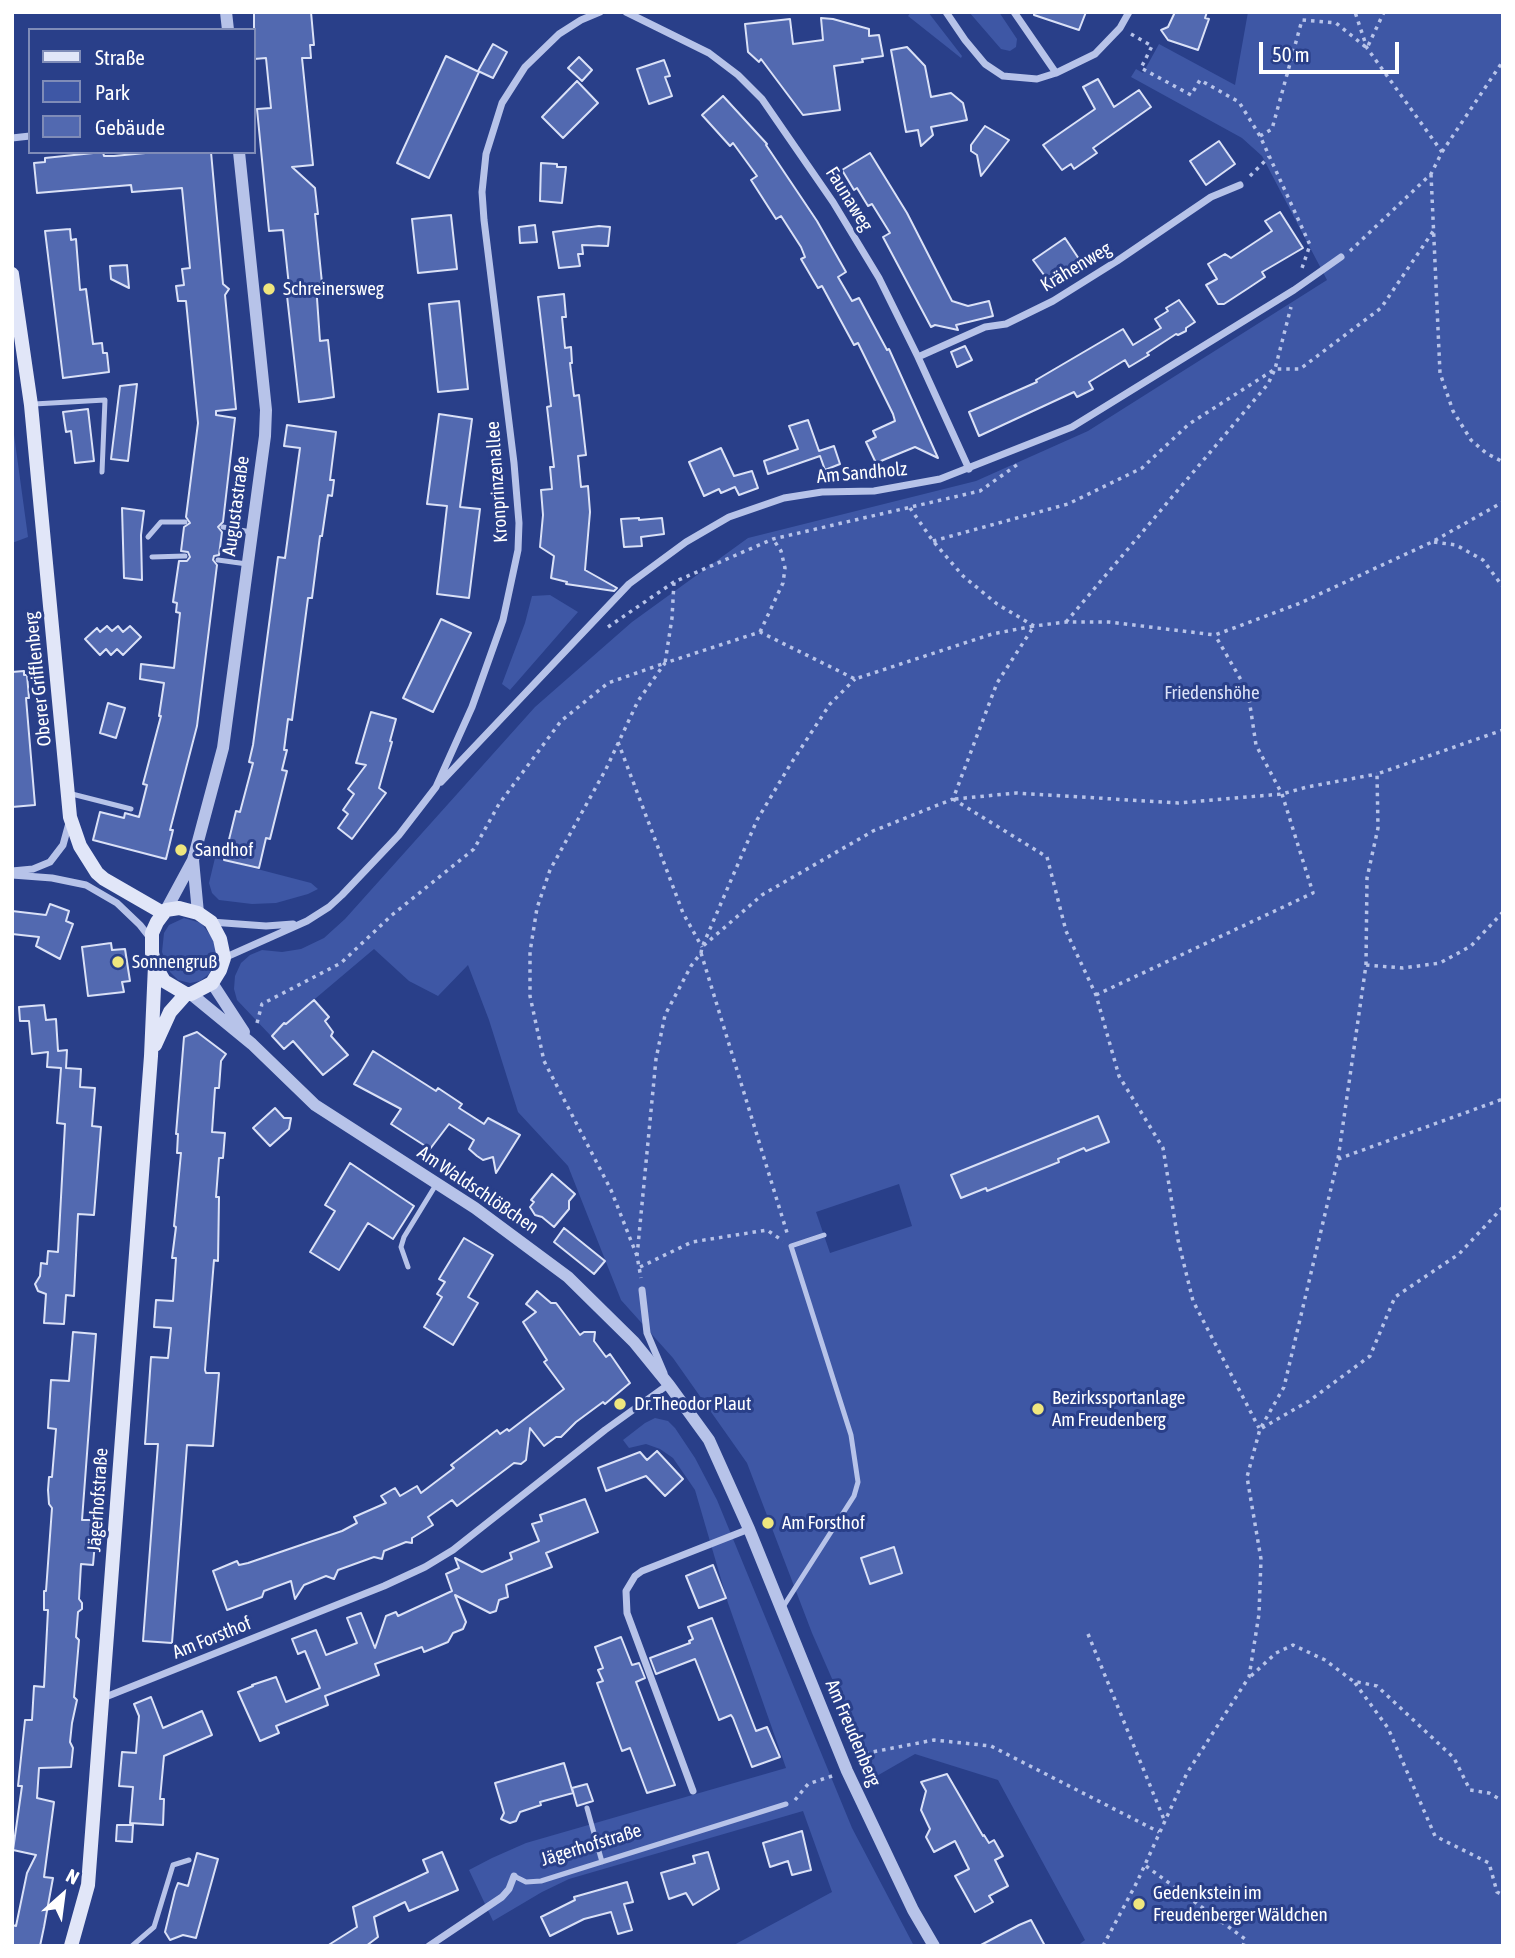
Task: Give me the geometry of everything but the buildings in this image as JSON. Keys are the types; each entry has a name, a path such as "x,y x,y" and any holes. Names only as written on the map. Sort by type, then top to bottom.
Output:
{"main road":[{"name":"Oberer Grifflenberg","path":"12,274 30,405 71,817 84,853 97,873 165,911"},
{"path":"188,909 198,913 211,922 220,939 224,958 212,984 189,994 164,981 155,965 152,941 154,927 165,911 188,909"},
{"name":"Jägerhofstraße","path":"71,1946 88,1885 155,965"},
{"name":"Jägerhofstraße","path":"150,1056 165,1021 189,994"}],"street":[{"name":"Kronprinzenallee","path":"224,958 307,921 342,895 399,835 436,786 472,707 503,620 518,550 518,499 484,220 482,192 486,154 502,103 525,67 538,51 559,34 580,20 600,12"},
{"name":"Faunaweg","path":"625,12 709,53 738,75 762,99 834,202 878,278 918,357 969,469"},
{"path":"946,12 985,64 1003,76 1037,79 1095,54 1120,28 1129,12"},
{"path":"1014,12 1056,73"},
{"name":"Augustastraße","path":"165,911 193,860 223,748 265,436 265,410 239,154"},
{"name":"Krähenweg","path":"918,357 985,327 1006,324 1053,301 1211,197 1240,185"},
{"name":"Am Sandholz","path":"436,786 629,584 686,542 729,517 783,498 805,493 900,488 940,479 1072,427 1294,290 1341,257"},
{"path":"12,873 33,869 54,859 63,845 71,817"},
{"name":"Augustastraße","path":"193,860 198,913"},
{"path":"12,873 86,885 117,903 152,941"},
{"name":"Kronprinzenallee","path":"211,922 266,926 297,924"},
{"name":"Am Waldschlößchen","path":"212,984 252,1044"},
{"name":"Am Waldschlößchen","path":"189,994 252,1044 316,1105 475,1208 568,1277 634,1342 669,1385"},
{"path":"642,1290 647,1333 669,1385"},
{"name":"Am Forsthof","path":"102,1698 384,1586 425,1567 453,1550 605,1430 669,1385"},
{"name":"Am Freudenberg","path":"669,1385 709,1440 782,1608 846,1771 913,1910 934,1946"},
{"path":"693,1791 626,1614 626,1591 635,1576 642,1571 749,1529"},
{"name":"Jägerhofstraße","path":"429,1946 502,1897 509,1889 513,1876"}],"lane":[{"path":"30,405 105,400 102,472"},
{"path":"148,537 161,522 185,522"},
{"path":"223,527 251,532"},
{"path":"152,558 185,556"},
{"path":"218,560 247,564"},
{"path":"68,793 131,810"},
{"path":"408,1267 401,1247 404,1237 437,1184"},
{"path":"782,1608 854,1496 858,1482 851,1435 791,1245 824,1235"},
{"name":"Jägerhofstraße","path":"513,1876 526,1882 541,1881 786,1804"},
{"path":"587,1808 602,1861"},
{"path":"132,1946 154,1927 173,1866 189,1860"}],"path":[{"path":"1355,12 1367,48"},
{"path":"1367,48 1384,12"},
{"path":"1260,136 1272,129 1301,20 1336,23 1367,48 1442,152"},
{"path":"1120,28 1152,46 1140,68 1191,95 1199,80 1239,102 1271,158 1310,245"},
{"path":"1341,257 1357,246 1432,174 1442,152 1503,61"},
{"path":"1240,185 1271,158"},
{"path":"1432,174 1440,373 1453,411 1471,440 1486,453 1503,462"},
{"path":"933,541 1068,504 1142,468 1189,424 1275,369 1300,369 1381,308 1434,230"},
{"path":"1066,622 1268,384 1275,369 1291,308 1306,280"},
{"path":"599,633 674,582 773,539 980,491 1026,459"},
{"path":"791,1245 701,953 757,820 830,704 855,678 992,634 1034,626 1066,622 1109,622 1215,635 1298,604 1432,542 1503,502"},
{"path":"910,508 933,541 963,576 997,604 1034,626"},
{"path":"760,632 783,583 785,568 781,551 773,539"},
{"path":"1432,542 1456,545 1483,560 1503,587"},
{"path":"642,1290 637,1256 611,1190 544,1061 530,996 530,952 537,908 550,870 583,814 638,701 665,663 674,582"},
{"path":"953,799 997,683 1034,626"},
{"path":"252,1044 262,1004 341,964 392,915 474,849 499,804 561,721 608,683 760,632 855,678"},
{"path":"1096,995 1313,893 1282,794 1256,745 1248,692 1215,635"},
{"path":"702,947 762,895 873,831 953,799 1016,793 1178,803 1282,794 1377,774 1503,730"},
{"path":"618,742 683,913 702,947"},
{"path":"1249,1677 1259,1614 1261,1559 1247,1477 1260,1429 1284,1387 1338,1159 1366,965 1367,878 1378,828 1377,774"},
{"path":"953,799 1047,857 1066,931 1096,995 1119,1076 1163,1148 1178,1240 1193,1301 1260,1429"},
{"path":"1366,965 1402,968 1440,963 1471,946 1503,912"},
{"path":"637,1256 656,1059 665,1015 691,966 701,953"},
{"path":"1338,1159 1503,1099"},
{"path":"1260,1429 1309,1401 1370,1356 1395,1297 1459,1254 1503,1207"},
{"path":"640,1267 692,1242 767,1230 791,1245"},
{"path":"1088,1633 1165,1822"},
{"path":"1102,1946 1145,1865 1187,1773 1249,1677 1276,1653 1293,1645 1325,1660 1353,1681 1388,1728 1435,1836 1489,1863 1497,1892 1503,1895"},
{"path":"1353,1681 1377,1686 1454,1758 1470,1790 1489,1794 1503,1801"},
{"path":"841,1758 934,1740 991,1746 1160,1833"},
{"path":"786,1804 794,1801 808,1784 846,1771"},
{"path":"1145,1865 1245,1939 1243,1946"}],"green space":[{"path":"911,12 928,12 961,58 908,16"},
{"path":"969,12 999,12 1017,39 1016,47 1010,51 1001,49"},
{"name":"Friedenshöhe","path":"1248,12 1503,12 1503,1946 1077,1946 1085,1940 998,1780 915,1754 875,1777 812,1633 747,1463 673,1358 621,1300 568,1166 518,1112 489,1020 468,965 438,996 409,981 374,949 271,1036 237,1000 234,989 235,976 241,963 250,955 262,950 282,952 301,949 324,938 345,919 535,707 632,622 748,538 976,481 1088,431 1327,280 1262,156 1242,138 1131,77 1136,69 1143,73 1159,44 1235,85","holes":["899,1184 912,1226 830,1253 816,1212"]},
{"path":"12,420 28,537 12,543"},
{"path":"550,595 578,612 510,690 502,684 532,596"},
{"path":"215,858 311,883 318,889 276,903 252,904 219,900 212,893 209,883"},
{"path":"184,918 201,923 214,940 216,952 215,963 209,974 200,981 190,983 178,980 170,972 162,952 164,933 169,925"},
{"path":"655,1418 668,1421 675,1428 695,1458 717,1500 852,1828 914,1946 732,1946 832,1892 803,1811 569,1879 493,1921 469,1870 526,1843 786,1768 728,1603 695,1490 673,1458 646,1444 629,1448 623,1440"}],"place":[{"name":"Schreinersweg","path":"269,289"},
{"name":"Sandhof","path":"181,850"},
{"name":"Sonnengruß","path":"118,962"},
{"name":"Dr.Theodor Plaut","path":"620,1404"},
{"name":"Bezirkssportanlage Am Freudenberg","path":"1038,1409"},
{"name":"Am Forsthof","path":"768,1523"},
{"name":"Gedenkstein im Freudenberger Wäldchen","path":"1139,1904"}]}
